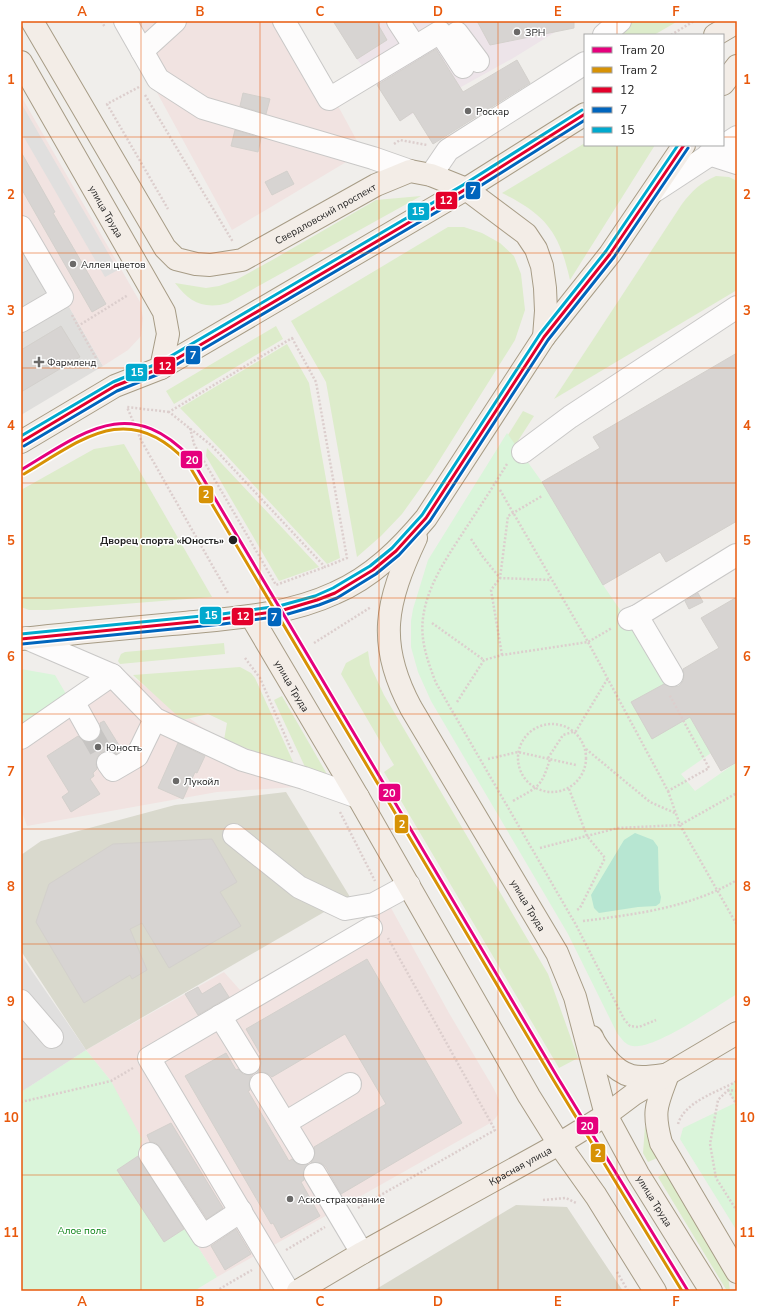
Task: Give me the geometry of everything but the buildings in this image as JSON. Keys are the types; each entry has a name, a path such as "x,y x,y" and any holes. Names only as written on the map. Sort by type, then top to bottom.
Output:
{"main road":[{"name":"Свердловский проспект","path":"32,21 164,248 176,259 210,265 242,260 376,185 410,171"},
{"path":"717,34 737,22"},
{"name":"улица Труда","path":"21,62 164,312 168,334 161,368"},
{"path":"724,83 737,66"},
{"path":"21,442 115,386 161,368 466,189 584,115"},
{"path":"23,638 251,616 307,604 340,591 369,574 386,560 426,518 544,337 610,254 683,146"},
{"path":"410,171 431,175 466,189 526,234 536,249 542,266 546,288 544,337"},
{"name":"улица Труда","path":"426,518 406,560 390,611 388,636 390,657 396,675 412,708 549,938 575,997 606,1115 638,1174 711,1291"},
{"name":"улица Труда","path":"251,616 409,885 529,1096 559,1144 596,1196 655,1291"},
{"path":"575,997 594,1041 615,1067 624,1074 635,1078 645,1078 668,1074"},
{"name":"Красная улица","path":"298,1291 362,1253 559,1144 606,1115 634,1094 737,1032"},
{"path":"668,1074 655,1108 656,1125 661,1143 737,1272"}],"lane":[{"path":"142,51 175,21"},
{"path":"284,21 329,100 440,32 470,64 448,21"},
{"path":"398,21 415,47"},
{"path":"605,34 620,21"},
{"path":"117,28 142,51 158,79 203,108 373,158 410,171"},
{"path":"431,175 448,150 584,64"},
{"path":"724,145 737,137"},
{"path":"653,192 722,146"},
{"path":"709,154 737,163"},
{"path":"21,227 62,297 21,321"},
{"path":"523,452 570,417 737,307"},
{"path":"672,675 633,617 736,555"},
{"path":"23,638 112,675 155,718 243,760 304,778 358,797"},
{"path":"21,738 74,703 112,675"},
{"path":"74,703 89,730"},
{"path":"108,763 113,770 137,756 155,718"},
{"path":"234,835 299,887 345,910 374,904 409,885"},
{"path":"288,1291 149,1058 220,1016 378,931"},
{"path":"21,1001 52,1037"},
{"path":"220,1016 248,1063"},
{"path":"261,1084 303,1153"},
{"path":"285,1123 350,1084"},
{"path":"150,1154 203,1236 241,1211"},
{"path":"315,1174 362,1253"}],"path":[{"path":"101,21 117,28"},
{"path":"673,34 694,21"},
{"path":"135,80 233,242 228,245"},
{"path":"139,86 107,104 170,213"},
{"path":"96,358 78,326 128,296"},
{"path":"169,412 292,338 316,382 347,558 276,585 194,444 190,427"},
{"path":"228,593 141,440 127,407 169,412 190,427 211,445 325,567"},
{"path":"523,452 508,463 444,563 429,592 423,617 423,633 427,660 436,683 576,925 624,1019 630,1026 639,1027 656,1020"},
{"path":"500,490 608,678 668,791 680,825 737,926"},
{"path":"502,655 491,590 500,578 508,516 542,496"},
{"path":"471,539 500,578 552,580"},
{"path":"314,643 372,607"},
{"path":"457,702 484,660 502,655 588,642 633,617"},
{"path":"432,623 484,660"},
{"path":"245,658 260,678 304,778"},
{"path":"512,801 535,788 543,781 549,758 563,735 576,731 608,678"},
{"path":"586,749 587,760 584,772 578,781 569,788 558,792 546,792 535,788 526,781 520,771 518,752 523,739 531,730 541,725 552,723 563,725 576,731 586,749 650,802 676,813"},
{"path":"488,759 518,752 576,765"},
{"path":"668,791 709,768"},
{"path":"325,786 384,898"},
{"path":"569,788 587,836 605,858 580,908 577,910"},
{"path":"540,848 618,828 680,825 737,793"},
{"path":"583,921 653,912 718,891 737,880"},
{"path":"378,931 495,1130"},
{"path":"21,1102 111,1081 149,1058"},
{"path":"737,1081 727,1089 718,1100 710,1144 716,1178 737,1211"},
{"path":"727,1089 737,1106"},
{"path":"676,1130 681,1115 701,1099 727,1089 737,1091"},
{"path":"543,1200 566,1198 578,1205"},
{"path":"616,1271 628,1291"}],"shaded area":[{"path":"118,21 292,21 363,152 232,230"},
{"path":"333,21 573,21 515,57 400,121 376,83 357,59"},
{"path":"21,96 140,302 143,318 141,336 128,350 103,366 21,223"},
{"path":"21,103 118,270 105,277 21,132"},
{"path":"21,223 103,366 21,415"},
{"path":"121,669 217,738 288,762 296,787 217,792 27,826 21,809 21,739"},
{"path":"286,792 350,897 86,1050 21,951 21,855 41,841 175,805"},
{"path":"391,908 449,1013 494,1089 499,1100 498,1115 492,1122 217,1277 186,1228 164,1242 117,1170 138,1156 111,1081 86,1050 224,972 240,990"},
{"path":"21,955 86,1050 21,1092"},
{"path":"516,1205 567,1207 623,1291 373,1291"}],"green space":[{"path":"629,21 678,21 656,34 615,34"},
{"path":"584,144 584,146 654,146 570,280 561,249 548,227 530,209 502,193"},
{"path":"716,176 729,177 737,181 737,290 554,399 682,204 697,188"},
{"path":"421,196 228,303 212,306 198,303 180,290 175,283 206,288 219,286 236,280 376,200"},
{"path":"448,227 464,227 482,233 500,243 514,256 521,274 525,310 515,340 432,472 402,514 381,536 357,557 326,382 291,321"},
{"path":"276,326 283,339 174,404 166,391"},
{"path":"287,344 309,383 340,558 327,564 226,455 180,408"},
{"path":"523,411 534,416 456,537 430,560"},
{"path":"507,433 542,482 603,585 667,678 711,753 681,774 695,791 737,762 737,994 685,1026 655,1041 643,1045 633,1046 628,1044 617,1033 568,934 431,701 418,672 411,647 411,621 413,609 428,560"},
{"path":"124,444 212,597 48,610 29,610 21,607 21,490 94,449"},
{"path":"207,448 319,567 279,581 206,456"},
{"path":"224,643 225,654 120,664 118,661 121,654 125,652"},
{"path":"368,651 370,665 384,695 548,974 578,1058 559,1068 384,772 394,765 341,674 346,663"},
{"path":"240,667 251,673 255,678 295,766 224,740 227,723 208,714 182,720 133,675"},
{"path":"21,669 55,675 66,694 21,726"},
{"path":"282,696 328,776 306,769 274,700"},
{"path":"635,833 653,840 658,847 659,890 661,897 660,903 656,906 638,907 599,913 594,908 591,895 624,840"},
{"name":"Алое поле","path":"86,1050 111,1081 142,1139 138,1156 117,1170 164,1242 186,1228 217,1277 194,1291 21,1291 21,1092"},
{"path":"737,1078 737,1231 680,1139 683,1128 735,1103 728,1090"},
{"path":"645,1126 651,1148 657,1158 648,1162 643,1153"},
{"path":"666,1172 728,1275 730,1291 727,1291 658,1177"}],"tunnel":[{"path":"89,730 108,763"}],"tram line":[{"name":"20","path":"21,470 65,443 86,433 106,426 126,423 147,427 168,438 191,458 558,1078 688,1291"},
{"name":"2","path":"24,474 66,448 86,438 106,431 125,429 145,432 165,443 187,462 554,1081 682,1291"}],"transit line":[{"name":"15","path":"21,436 113,382 159,363 463,185 582,110"},
{"name":"12","path":"21,442 115,386 161,368 466,189 584,115"},
{"name":"7","path":"24,446 117,391 164,372 469,193 584,121"},
{"name":"15","path":"21,634 222,614 279,606 315,596 333,588 370,566 392,548 422,515 540,334 606,251 677,146"},
{"name":"12","path":"21,639 222,619 280,611 335,593 373,570 396,551 426,518 544,337 610,254 683,146"},
{"name":"7","path":"22,644 223,624 281,616 337,598 376,574 399,555 430,521 548,340 614,257 688,148"}],"place":[{"name":"ЗРН","path":"517,32"},
{"name":"Роскар","path":"468,111"},
{"name":"Аллея цветов","path":"73,264"},
{"name":"Фармленд","path":"39,362"},
{"name":"Дворец спорта «Юность»","path":"233,540"},
{"name":"Юность","path":"98,747"},
{"name":"Лукойл","path":"176,781"},
{"name":"Аско-страхование","path":"290,1199"}]}
